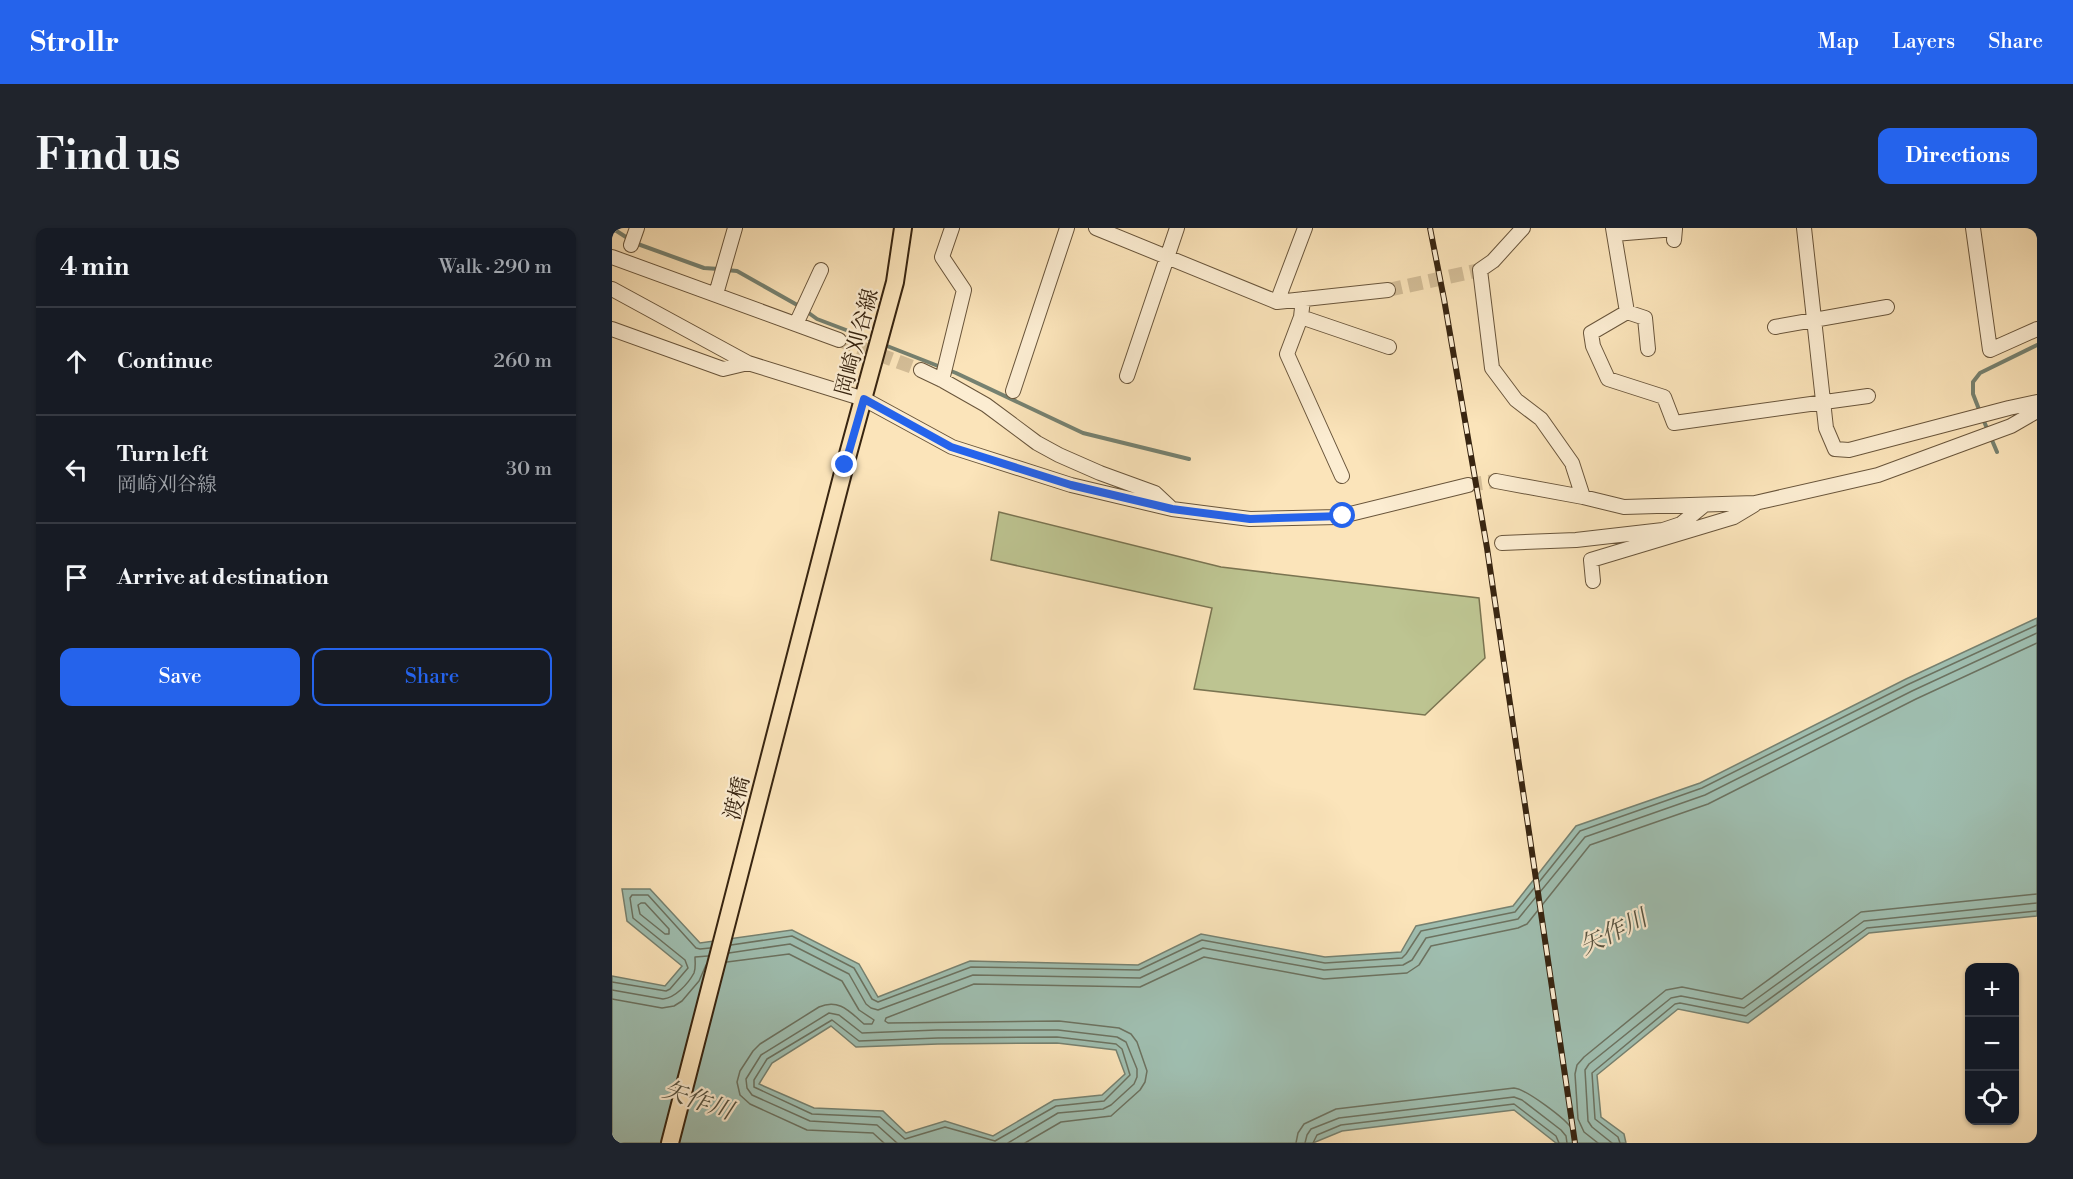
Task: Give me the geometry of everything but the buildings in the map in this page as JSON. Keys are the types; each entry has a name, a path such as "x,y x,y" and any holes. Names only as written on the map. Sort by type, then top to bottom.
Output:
{"main road":[{"name":"岡崎刈谷線","path":"845,465 895,282 903,228"},
{"name":"渡橋","path":"670,1143 845,465"}],"street":[{"path":"631,245 637,228"},
{"path":"716,294 735,228"},
{"path":"942,380 964,290 942,257 952,228"},
{"path":"1013,391 1067,228"},
{"path":"1096,228 1277,302 1388,290"},
{"path":"1132,243 1136,228"},
{"path":"1128,376 1177,228"},
{"path":"1277,302 1305,228"},
{"path":"1523,228 1493,261 1480,270 1492,368 1516,400 1541,418 1572,463 1584,497"},
{"path":"1804,228 1826,428 1834,448 1849,450 2037,402"},
{"path":"1972,228 1990,350 2037,329"},
{"path":"1627,312 1614,231 1675,229 1674,240"},
{"path":"612,257 839,340"},
{"path":"796,324 821,270"},
{"path":"612,289 747,363 864,399 951,447 1071,485 1172,509 1250,519 1338,517 1468,485"},
{"path":"1304,299 1301,317 1287,354 1342,476"},
{"path":"1774,327 1887,307"},
{"path":"1648,349 1646,318 1627,312 1591,333 1593,346 1608,380 1664,397 1674,423 1868,396"},
{"path":"1301,317 1389,347"},
{"path":"612,329 723,369 747,363"},
{"path":"921,370 986,405 1037,443 1100,473 1155,493 1172,509"},
{"path":"1496,482 1584,497 1624,507 1755,503 1878,475 2012,426 2037,411"},
{"path":"1593,581 1591,560 1734,517 1755,503"},
{"path":"1502,543 1576,540 1664,530 1681,524 1702,506"}],"green space":[{"path":"999,512 1221,567 1479,598 1485,658 1425,715 1194,689 1212,608 991,560"}],"water":[{"name":"矢作川","path":"2037,618 2037,916 1869,933 1748,1023 1678,1009 1597,1075 1601,1117 1624,1134 1626,1143 1556,1143 1514,1110 1342,1131 1313,1143 612,1143 612,976 665,986 682,966 627,921 622,889 650,889 700,943 792,930 859,964 878,997 970,961 1138,965 1201,934 1325,957 1401,952 1416,926 1513,906 1576,826 1700,783 1906,679","holes":["831,1026 856,1047 1057,1043 1116,1050 1125,1074 1102,1095 1054,1100 993,1136 945,1121 906,1133 883,1111 814,1108 759,1084 772,1063"]}],"waterway":[{"path":"612,228 629,239"},
{"path":"635,243 704,268 719,269"},
{"path":"726,270 737,271 799,306"},
{"path":"806,311 817,319 875,341"},
{"path":"882,344 956,373 1083,433 1189,459"},
{"path":"1980,412 1973,394 1973,382 1980,373 2037,345"},
{"path":"1983,419 1997,452"}],"tunnel":[{"path":"1388,290 1480,270"},
{"path":"839,340 921,370"},
{"path":"1468,485 1496,481"}],"railway":[{"path":"1430,228 1487,548 1575,1143"}],"route":[{"path":"845,465 864,399 951,447 1071,485 1172,509 1250,519 1343,516"}]}
